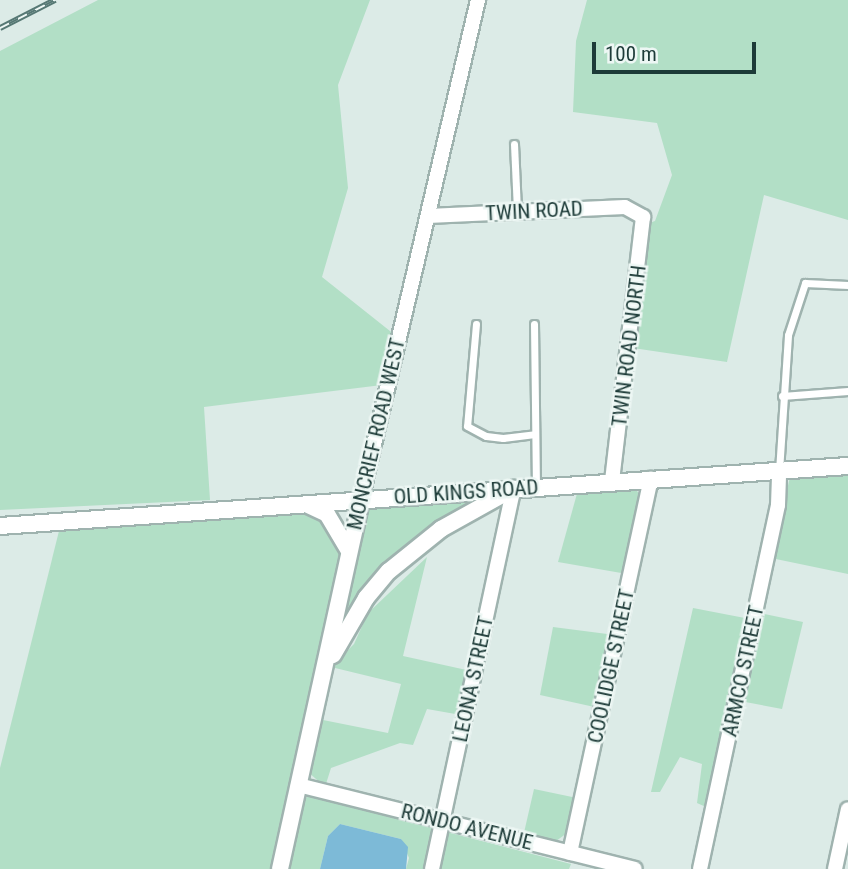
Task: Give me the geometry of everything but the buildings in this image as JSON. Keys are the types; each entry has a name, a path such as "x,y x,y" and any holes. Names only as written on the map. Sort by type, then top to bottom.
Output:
{"street":[{"name":"MONCRIEF ROAD WEST","path":"280,869 360,500 478,0"},
{"name":"TWIN ROAD","path":"428,216 625,207 639,211"},
{"name":"TWIN ROAD NORTH","path":"611,481 645,226 639,211"},
{"name":"OLD KINGS ROAD","path":"0,526 848,466"},
{"name":"ARMCO STREET","path":"701,869 778,505 779,472"},
{"name":"COOLIDGE STREET","path":"570,853 651,479"},
{"path":"321,679 345,630 389,571 441,529 514,488"},
{"name":"LEONA STREET","path":"432,869 514,488"},
{"path":"306,503 327,514 349,551"},
{"name":"RONDO AVENUE","path":"298,785 635,869"},
{"path":"835,869 848,809"}],"lane":[{"path":"514,144 517,212"},
{"path":"779,472 788,335 805,283 848,285"},
{"path":"476,324 467,426 495,437 535,434"},
{"path":"534,324 536,487"},
{"path":"782,396 848,391"}],"green space":[{"path":"98,0 370,0 338,85 348,188 322,277 395,335 382,385 204,407 210,500 0,510 0,51"},
{"path":"587,0 848,0 848,220 764,195 727,362 633,348 649,223 655,221 672,175 657,123 573,112 576,41"},
{"path":"848,471 848,574 771,558 790,477"},
{"path":"578,490 637,491 643,499 627,574 558,562"},
{"path":"488,496 436,527 338,636 368,508"},
{"path":"302,510 318,516 333,529 341,562 274,869 0,869 0,768 60,527"},
{"path":"427,557 403,656 471,671 461,715 427,709 413,745 400,743 331,768 325,787 307,771 318,719 388,733 401,684 331,667 354,644 368,613"},
{"path":"693,608 750,619 706,807 697,803 702,764 680,757 660,792 651,792"},
{"path":"759,613 803,622 782,709 740,701"},
{"path":"553,627 615,635 599,708 540,695"},
{"path":"534,789 577,798 567,833 552,844 523,837"},
{"path":"319,794 427,821 435,836 429,869 406,869 409,858 401,839 340,824 328,836 320,869 286,869 300,805 304,798"},
{"path":"447,832 571,864 569,869 437,869"}],"water":[{"path":"340,824 401,839 408,847 406,869 320,869 328,836"}],"railway":[{"path":"0,28 55,0"}]}
